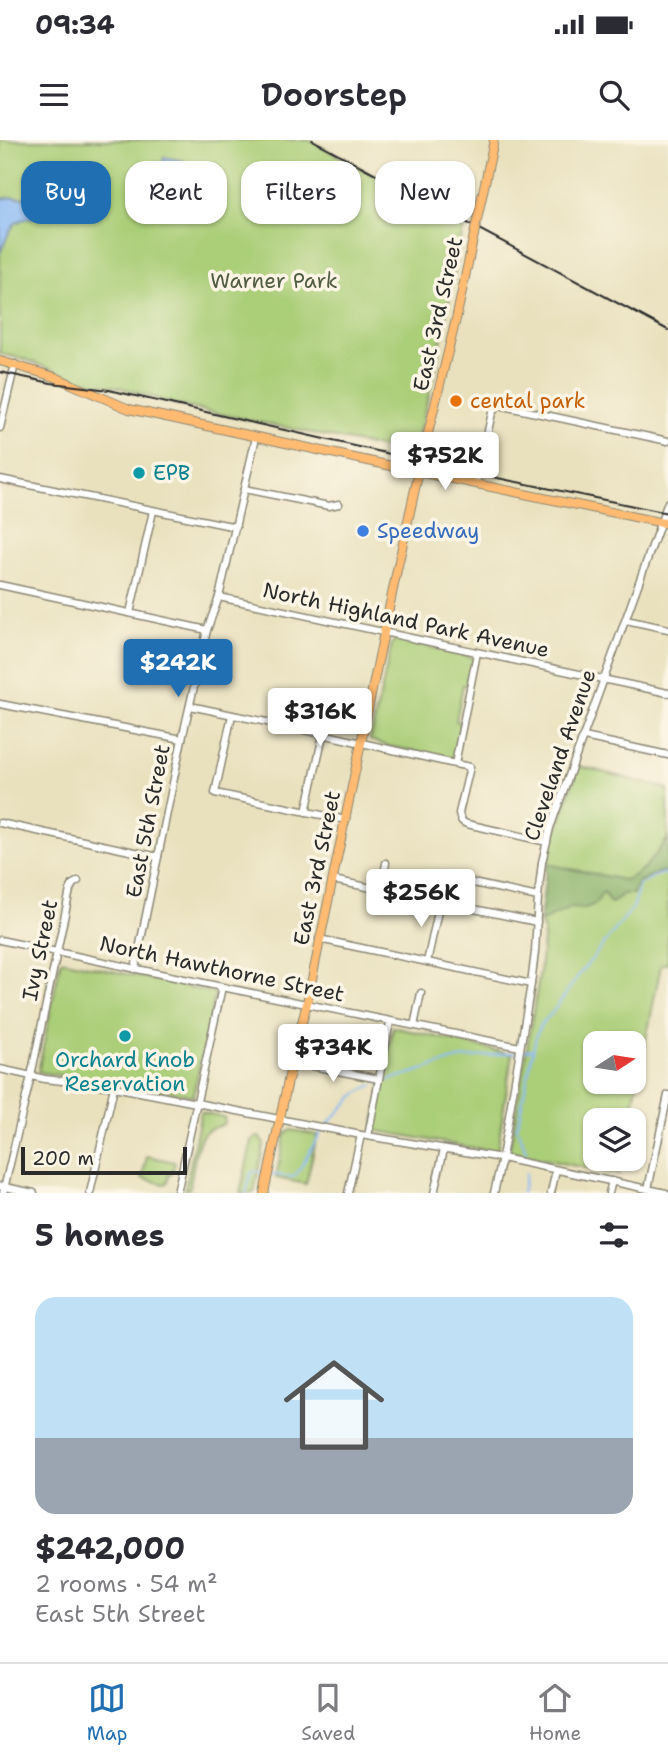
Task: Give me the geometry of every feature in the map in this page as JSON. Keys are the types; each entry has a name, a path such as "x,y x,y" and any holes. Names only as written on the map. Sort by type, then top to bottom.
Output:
{"main road":[{"name":"East 3rd Street","path":"264,1193 307,1003 419,472 457,315 494,140"},
{"path":"0,361 55,377 130,409 664,524"}],"street":[{"path":"0,428 15,364"},
{"path":"476,484 492,413 498,405 668,442"},
{"name":"East 5th Street","path":"135,969 207,630 219,597 256,437"},
{"path":"0,479 236,527"},
{"path":"244,489 329,506 339,504"},
{"name":"Cleveland Avenue","path":"494,1193 536,952 538,897 547,842 603,680 664,524 668,502"},
{"path":"130,613 153,511"},
{"path":"0,585 207,630"},
{"name":"North Highland Park Avenue","path":"219,597 668,693"},
{"path":"626,620 668,629"},
{"path":"455,764 477,653"},
{"path":"0,704 183,738"},
{"path":"190,706 470,767 460,813 462,822 547,842"},
{"path":"232,715 215,793 346,820"},
{"path":"306,812 323,735"},
{"path":"584,737 668,755"},
{"path":"0,823 158,857"},
{"path":"381,890 386,863"},
{"path":"445,877 538,897"},
{"path":"333,880 537,922"},
{"name":"Ivy Street","path":"3,1188 32,1076 70,890 78,881"},
{"path":"427,962 440,902"},
{"path":"320,939 531,984"},
{"name":"North Hawthorne Street","path":"0,940 222,988 520,1047"},
{"path":"177,1193 222,988"},
{"path":"414,1026 421,993"},
{"path":"348,1193 379,1079 390,1022"},
{"path":"292,1062 379,1079"},
{"path":"0,1069 114,1087 365,1136 502,1158 666,1193"},
{"path":"90,1193 114,1087"},
{"path":"648,1189 668,1095"},
{"path":"434,1193 444,1149"},
{"path":"551,1193 556,1170"},
{"path":"609,1193 612,1181"},
{"path":"3,1188 34,1193"}],"green space":[{"name":"Warner Park","path":"0,140 309,140 348,161 241,161 241,224 361,224 361,168 375,176 375,224 464,224 435,372 413,454 177,405 123,388 83,381 24,359 0,354"},
{"path":"395,640 474,658 466,685 463,685 456,721 461,722 453,758 387,746 370,740 392,643"},
{"path":"579,766 668,789 668,963 661,965 646,1040 646,1031 583,1031 583,1094 635,1094 632,1108 583,1108 583,1167 509,1152 540,972 544,930 540,922 551,845"},
{"path":"668,838 668,870 638,882 633,894 623,894 612,903 604,892 596,904 582,909 572,907 540,922 547,864 624,880 643,868"},
{"name":"Orchard Knob Reservation","path":"61,960 215,993 193,1096 119,1081 38,1072"},
{"path":"393,1027 512,1054 497,1152 373,1130"},
{"path":"201,1112 224,1117 225,1122 202,1136 190,1187 185,1189"},
{"path":"291,1130 317,1135 306,1184 276,1178 285,1134"},
{"path":"259,1137 264,1143 254,1193 240,1193 252,1141"},
{"path":"147,1156 175,1162 167,1183 142,1178"},
{"path":"600,1171 620,1171 619,1175"}],"water":[{"path":"164,157 184,161 163,161"},
{"path":"21,198 21,220 13,226 0,253 0,199"}],"waterway":[{"path":"526,1153 517,1128 536,1036 541,1024 634,906 639,885 668,872"},
{"path":"522,1051 533,1049"},
{"path":"379,1083 458,1059 517,1052"},
{"path":"326,1126 354,1097 374,1085"},
{"path":"270,1174 293,1177 322,1130"},
{"path":"246,1193 251,1173 265,1173"},
{"path":"522,1193 526,1173"}],"railway":[{"path":"312,140 668,330"},
{"path":"0,372 51,383 109,390 478,474 668,513"}],"place":[{"name":"cental park","path":"456,401"},
{"name":"EPB","path":"139,473"},
{"name":"Speedway","path":"363,531"},
{"name":"Orchard Knob Reservation","path":"125,1036"}]}
